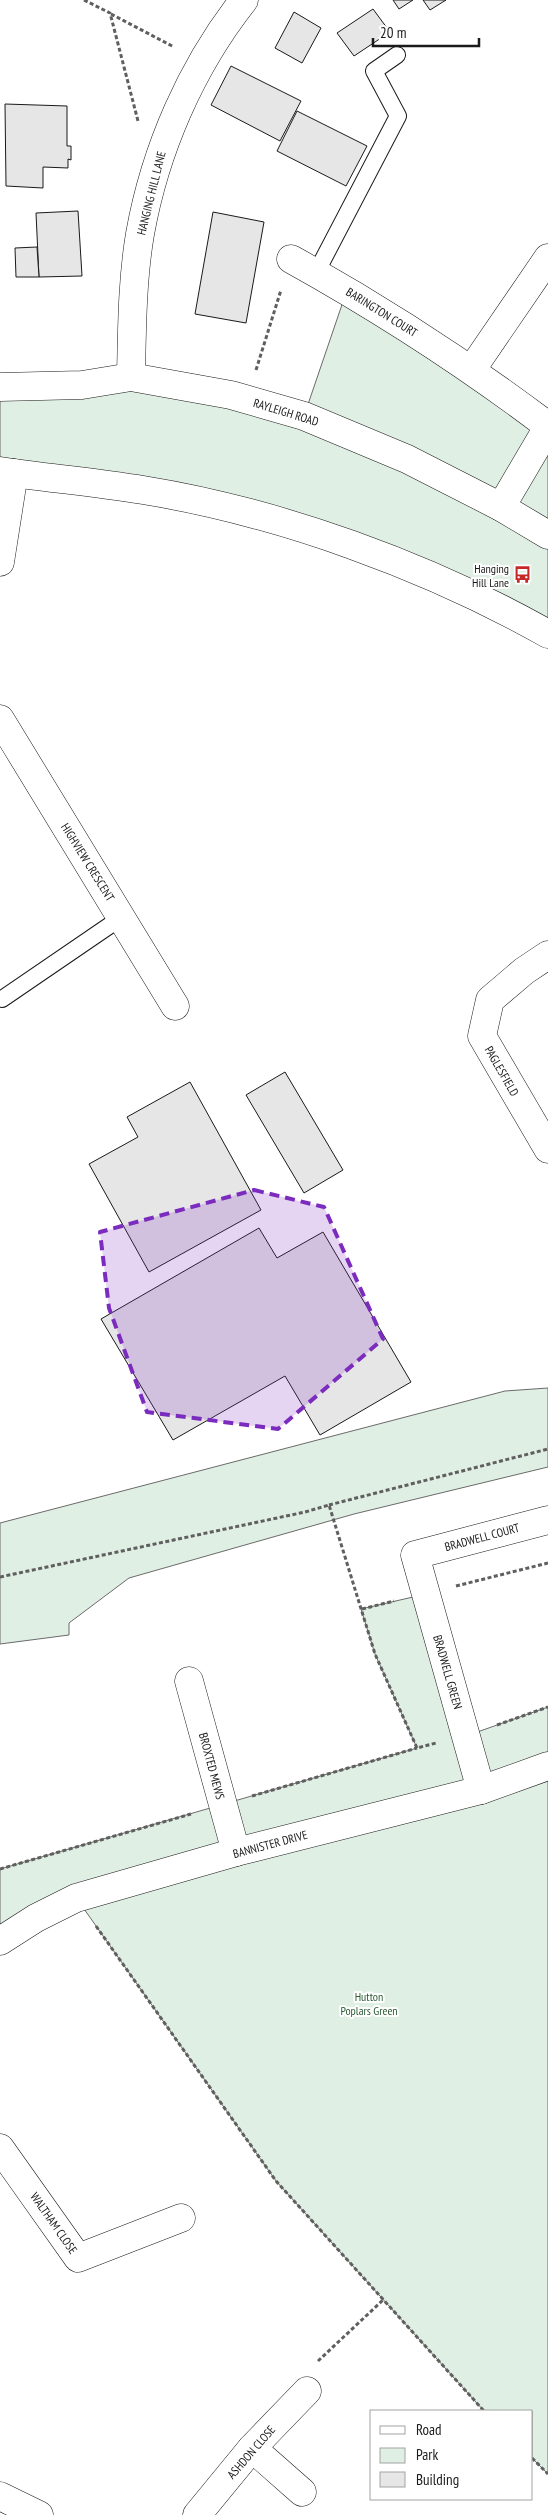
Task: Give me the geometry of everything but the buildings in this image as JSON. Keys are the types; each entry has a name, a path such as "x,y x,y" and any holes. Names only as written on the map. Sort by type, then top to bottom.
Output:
{"street":[{"name":"HANGING HILL LANE","path":"131,377 132,317 140,234 155,169 165,142 202,62 244,0"},
{"path":"472,369 548,258"},
{"name":"BARINGTON COURT","path":"291,259 316,272 472,369 548,426 501,507"},
{"name":"RAYLEIGH ROAD","path":"0,387 82,385 131,377 231,395 304,416 408,459 501,507 548,535"},
{"path":"0,562 7,472 144,490 243,512 359,548 458,589 548,634"},
{"name":"HIGHVIEW CRESCENT","path":"0,719 175,1006"},
{"name":"PAGLESFIELD","path":"548,955 524,970 490,1000 482,1036 548,1149"},
{"name":"BRADWELL COURT","path":"415,1554 548,1520"},
{"name":"BRADWELL GREEN","path":"415,1554 481,1790"},
{"name":"BROXTED MEWS","path":"189,1681 236,1852"},
{"name":"BANNISTER DRIVE","path":"0,1941 36,1918 76,1898 236,1852 481,1790 548,1766"},
{"name":"WALTHAM CLOSE","path":"0,2148 78,2258 181,2218"},
{"name":"ASHDON CLOSE","path":"197,2515 252,2448 307,2391"},
{"path":"252,2448 302,2492"},
{"path":"0,2496 38,2515"}],"lane":[{"path":"316,272 398,116 374,71 397,55"},
{"path":"2,999 122,917"}],"path":[{"path":"84,0 202,62"},
{"path":"110,13 140,129 165,142"},
{"path":"247,400 291,259"},
{"path":"0,1577 305,1512 548,1449"},
{"path":"329,1505 375,1654 418,1748 466,1736 548,1707"},
{"path":"426,1594 548,1563"},
{"path":"76,1898 276,2181 483,2410"},
{"path":"307,2391 297,2380 383,2300"},
{"path":"533,2459 548,2474"}],"highlighted area":[{"path":"254,1190 324,1207 383,1339 278,1429 147,1412 109,1308 100,1232"}],"green space":[{"path":"347,290 548,426 548,634 359,548 0,471 0,387 131,377 304,416"},
{"path":"548,1388 548,1467 354,1514 129,1578 69,1623 69,1635 0,1644 0,1523 505,1391"},
{"name":"Hutton Poplars Green","path":"426,1594 466,1736 548,1707 548,2474 533,2459 533,2410 483,2410 276,2181 77,1899 0,1941 0,1869 417,1748 375,1654 361,1609"}],"place":[{"name":"Hanging Hill Lane","path":"523,575"}]}
